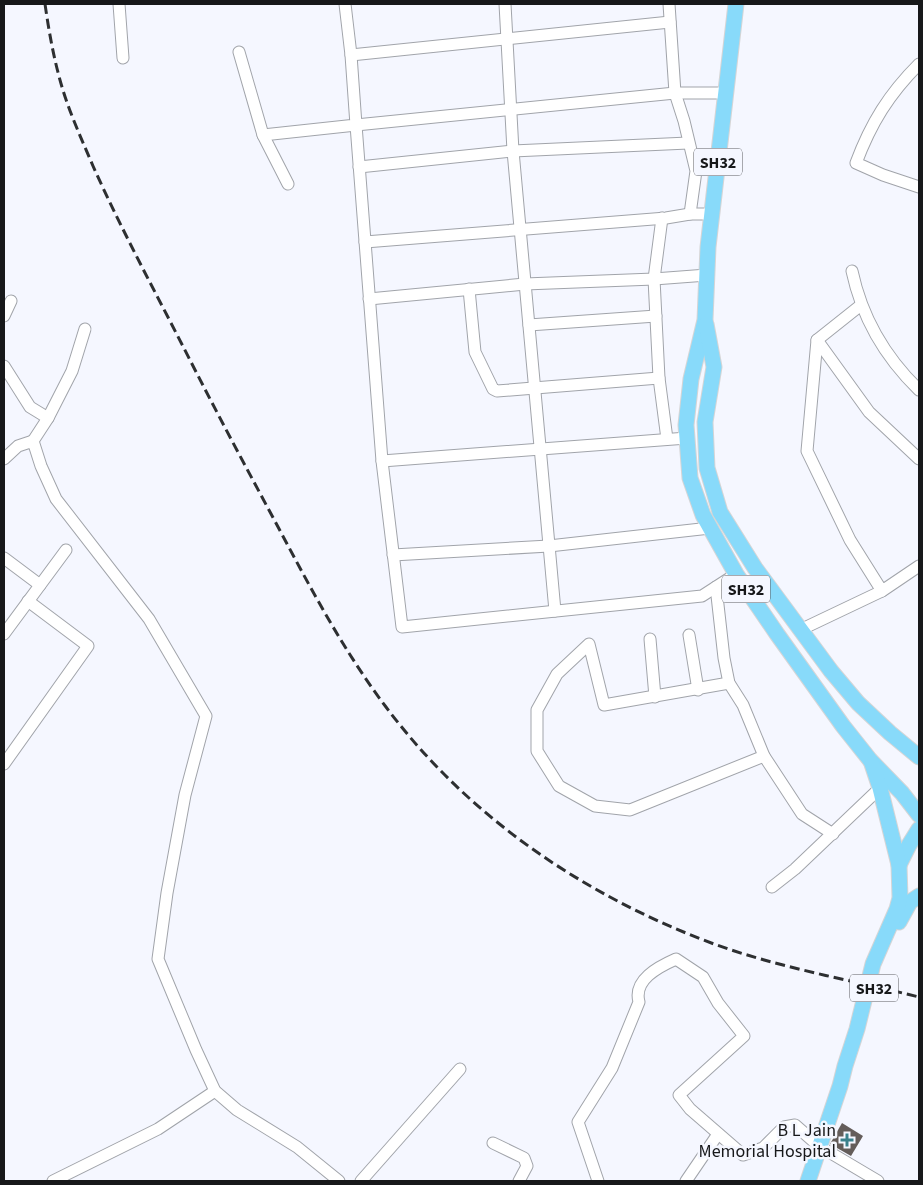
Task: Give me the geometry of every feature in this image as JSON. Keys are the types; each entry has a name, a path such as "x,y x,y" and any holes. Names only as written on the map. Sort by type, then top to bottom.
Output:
{"main road":[{"name":"SH32","path":"736,4 712,214 705,320 691,379 686,425 690,478 703,515 736,574 843,726 870,760 902,793 919,814"},
{"name":"SH32","path":"705,320 714,367 705,422 707,468 720,512 755,568 800,630 858,703 919,757"},
{"name":"SH32","path":"808,1181 840,1086 873,964 898,904 900,894 899,865 880,788 870,760"},
{"path":"899,865 908,845 919,830"},
{"name":"SH32","path":"840,1086 850,1068 864,1033 877,974 882,960 907,907 910,902 919,896"}],"street":[{"path":"119,4 123,58"},
{"path":"345,4 351,55 382,461 402,627 702,596 736,574"},
{"path":"505,4 513,151 555,612"},
{"path":"669,4 675,93 696,171 690,214"},
{"path":"351,55 670,22"},
{"path":"239,52 263,135 288,184"},
{"path":"919,64 898,86 875,119 864,140 856,163 882,175 919,187"},
{"path":"263,135 510,108 675,93 726,93"},
{"path":"359,167 513,151 688,143"},
{"path":"365,242 662,218 690,214 712,214"},
{"path":"662,218 654,279 659,378 666,439"},
{"path":"852,271 861,304 869,324 883,348 904,375 919,390"},
{"path":"369,299 525,284 707,275"},
{"path":"469,289 475,352 493,389 497,391 659,378"},
{"path":"4,316 11,301"},
{"path":"861,304 817,340 807,451 850,540 882,591"},
{"path":"529,325 656,316"},
{"path":"4,459 18,446 33,442 48,418 72,371 85,329"},
{"path":"817,340 869,412 919,459"},
{"path":"4,366 30,407 48,418"},
{"path":"382,461 687,438"},
{"path":"33,442 40,466 56,499 149,619 206,716 185,796 167,893 158,959 215,1091 237,1110 297,1148 339,1181"},
{"path":"394,555 549,546 710,528"},
{"path":"4,634 66,550"},
{"path":"4,558 40,585"},
{"path":"800,630 882,591 919,566"},
{"path":"716,587 724,658 729,683 743,705 764,756 802,814 833,834"},
{"path":"4,764 88,646 28,601"},
{"path":"689,635 698,690"},
{"path":"650,639 655,697"},
{"path":"729,683 698,690 604,705 590,644 557,674 537,710 537,751 559,786 595,806 630,810 764,756"},
{"path":"772,887 795,870 880,788"},
{"path":"598,1181 578,1122 612,1068 639,1002 637,995 641,983 661,966 676,959 703,977 718,1002 744,1036 679,1095 690,1109 743,1155 763,1148 784,1127 795,1126 819,1146 878,1181"},
{"path":"361,1181 460,1069"},
{"path":"53,1181 158,1129 215,1091"},
{"path":"686,1181 718,1134"},
{"path":"493,1143 524,1158 528,1166 519,1181"}],"building":[{"path":"842,1123 863,1136 851,1156 830,1144"}],"railway":[{"path":"45,4 54,56 62,87 76,127 128,240 223,424 328,618 370,685 419,747 454,784 492,818 533,849 575,877 620,902 666,925 714,944 764,960 919,997"}],"place":[{"name":"B L Jain Memorial Hospital","path":"847,1140"}]}
